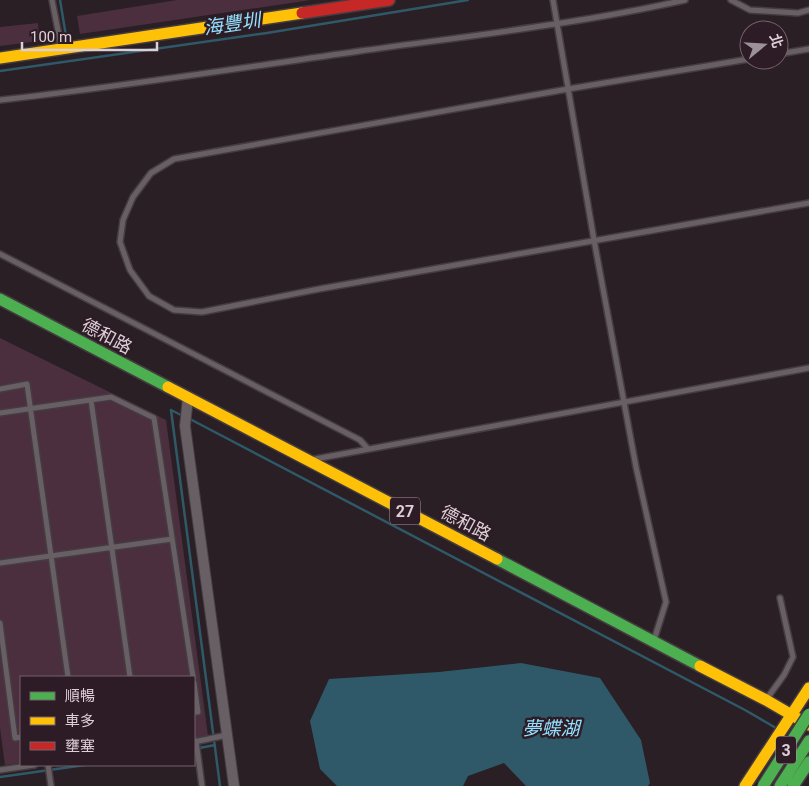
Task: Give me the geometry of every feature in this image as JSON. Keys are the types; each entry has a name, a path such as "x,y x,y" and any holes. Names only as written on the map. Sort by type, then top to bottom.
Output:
{"main road":[{"path":"0,58 389,0"},
{"name":"德和路","path":"0,299 654,641 792,714 809,725"},
{"path":"745,786 809,688"},
{"name":"3","path":"763,786 809,714"},
{"name":"3","path":"780,786 809,741"},
{"path":"794,786 809,762"}],"street":[{"path":"188,398 185,426 234,786"}],"lane":[{"path":"52,0 61,50"},
{"path":"552,0 636,467 666,602 654,641"},
{"path":"0,100 82,91 557,24 685,0"},
{"path":"731,0 750,10 798,13 809,10"},
{"path":"789,52 809,49"},
{"path":"739,61 174,159 151,173 133,197 123,220 120,242 130,270 150,296 174,310 202,312 319,289 809,203"},
{"path":"0,254 360,440 368,449"},
{"path":"308,460 809,368"},
{"path":"0,388 27,384 68,676"},
{"path":"0,413 111,397 154,418 193,676"},
{"path":"90,400 130,676"},
{"path":"0,563 172,540"},
{"path":"766,700 784,675 793,657 780,598"},
{"path":"0,623 15,738 20,737"},
{"path":"195,691 198,712 195,712"},
{"path":"202,786 195,742 227,735"},
{"path":"0,770 27,766"},
{"path":"48,766 51,786"}],"shaded area":[{"path":"177,0 311,0 80,34 77,16"},
{"path":"38,23 39,41 0,46 0,27"},
{"path":"0,338 166,420 208,736 195,738 195,676 20,676 20,763 5,765 0,728"}],"water":[{"name":"夢蝶湖","path":"521,663 600,678 641,740 650,783 648,786 526,786 504,763 468,776 463,786 337,786 320,769 310,721 329,679 439,672"}],"waterway":[{"path":"60,0 67,42"},
{"name":"海豐圳","path":"0,71 267,33 468,0"},
{"path":"171,410 183,416"},
{"path":"171,410 220,786"},
{"path":"188,418 776,728"},
{"path":"195,749 215,745"},
{"path":"0,777 78,766"}],"traffic: fast":[{"path":"0,299 168,387"},
{"path":"497,559 700,666"},
{"path":"763,786 809,714"},
{"path":"780,786 809,741"},
{"path":"793,786 809,762"}],"traffic: slow":[{"path":"0,58 302,13"},
{"path":"168,387 497,559"},
{"path":"700,666 766,700 809,725"},
{"path":"745,786 809,688"}],"traffic: jam":[{"path":"302,13 389,0"}]}
